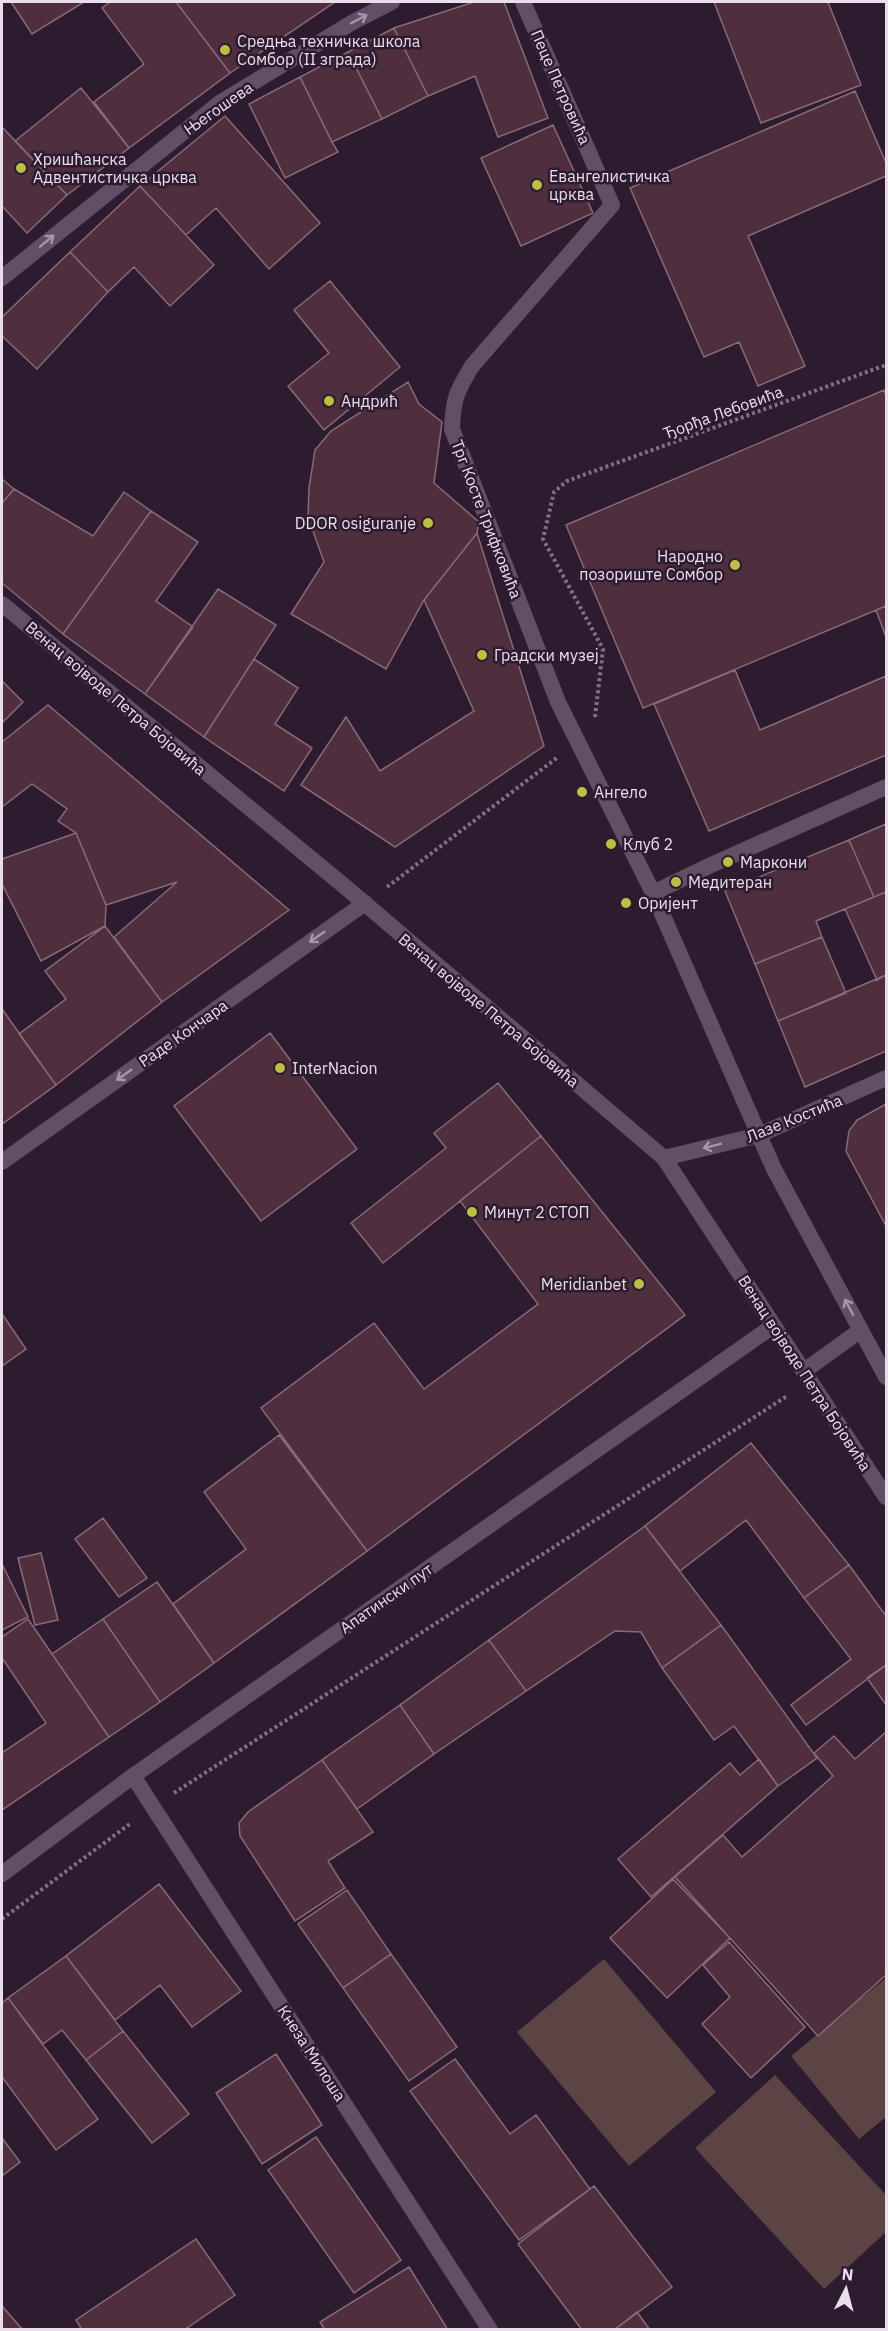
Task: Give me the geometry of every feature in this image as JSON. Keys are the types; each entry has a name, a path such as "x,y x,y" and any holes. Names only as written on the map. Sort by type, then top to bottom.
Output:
{"street":[{"name":"Његошева","path":"2,278 221,102 353,22 392,2"},
{"name":"Пеце Петровића","path":"524,2 612,205 540,286"},
{"name":"Трг Косте Трифковића","path":"540,286 472,366 462,382 453,405 452,429 558,702 653,893 774,1169 886,1377"},
{"name":"Венац војводе Петра Бојовића","path":"2,604 365,903 664,1158 886,1497"},
{"path":"653,893 886,787"},
{"name":"Раде Кончара","path":"2,1162 365,903"},
{"name":"Лазе Костића","path":"664,1158 759,1135 886,1078"},
{"name":"Апатински пут","path":"2,1875 133,1776 773,1326"},
{"path":"807,1376 861,1330"},
{"name":"Кнеза Милоша","path":"133,1776 490,2330"}],"path":[{"name":"Ђорђа Лебовића","path":"577,742 596,717 603,649 543,539 554,492 567,481 886,365"},
{"path":"365,903 577,742"},
{"path":"2,1919 153,1808 807,1376"}],"shaded area":[{"path":"604,1959 716,2092 629,2166 517,2032"},
{"path":"886,1978 886,2117 859,2139 791,2056"},
{"path":"775,2075 886,2195 886,2232 824,2289 695,2148"}],"building":[{"path":"11,2 84,2 32,34"},
{"path":"110,2 176,2 230,73 129,148 94,102 144,64 102,8"},
{"name":"Средња техничка школа Сомбор (II зграда)","path":"176,2 335,2 230,73"},
{"path":"474,2 504,2 548,118 498,137 475,76 428,96 394,28"},
{"path":"714,2 828,2 861,85 761,123"},
{"path":"394,28 428,96 382,119 348,52"},
{"path":"348,52 382,119 332,142 300,77"},
{"path":"300,77 338,152 285,178 249,104"},
{"path":"81,88 129,148 67,195 15,141"},
{"path":"855,91 886,163 886,176 748,236 805,366 758,386 739,342 704,357 630,188"},
{"path":"225,116 320,223 269,269 216,208 186,235 140,186"},
{"name":"Евангелистичка црква","path":"553,125 593,213 521,246 481,158"},
{"name":"Хришћанска Адвентистичка црква","path":"2,127 67,195 27,233 2,206"},
{"path":"140,186 214,265 170,306 134,267 108,292 70,252"},
{"path":"70,252 108,292 37,369 2,336 2,317"},
{"path":"330,281 400,367 324,430 288,386 329,353 294,310"},
{"path":"408,382 419,404 442,422 434,483 479,522 477,533 424,600 386,669 291,614 324,562 308,517 309,488 315,450 331,431"},
{"name":"Народно позориште Сомбор","path":"884,390 886,396 886,606 643,708 566,525"},
{"path":"2,479 14,489 2,503"},
{"path":"14,489 93,536 124,492 151,511 63,634 2,583 2,503"},
{"path":"151,511 198,542 156,601 193,627 145,694 63,634"},
{"name":"Градски музеј","path":"477,533 544,746 395,847 301,785 346,717 380,771 474,711 424,600"},
{"path":"218,589 276,625 204,737 145,694"},
{"path":"886,606 886,637 876,610"},
{"path":"254,659 298,688 275,724 312,748 284,791 204,737"},
{"path":"735,670 760,730 886,676 886,755 709,831 654,704"},
{"path":"2,681 23,702 2,723"},
{"path":"48,705 289,910 162,1002 114,937 177,882 106,905 76,833 58,821 67,809 32,784 2,807 2,742"},
{"path":"886,824 886,892 874,897 849,840"},
{"path":"76,833 106,905 105,926 41,961 2,884 2,859"},
{"path":"849,840 874,897 816,921 822,937 755,964 725,891"},
{"path":"886,892 886,975 877,980 845,909"},
{"path":"105,926 162,1002 56,1085 19,1034 66,999 45,971"},
{"path":"822,937 846,993 778,1021 755,964"},
{"path":"886,975 886,1051 805,1087 778,1021"},
{"path":"2,1009 56,1085 2,1124"},
{"path":"270,1033 357,1149 261,1221 174,1106"},
{"path":"498,1083 541,1136 383,1263 351,1223 446,1148 434,1133"},
{"path":"886,1104 886,1226 846,1151 849,1131 857,1120"},
{"path":"541,1136 685,1315 367,1551 261,1408 374,1323 424,1389 538,1304 460,1201"},
{"path":"2,1314 26,1349 2,1366"},
{"path":"279,1435 367,1551 214,1663 173,1604 246,1549 204,1492"},
{"path":"751,1443 849,1565 804,1598 746,1520 680,1571 645,1526"},
{"path":"103,1518 147,1578 119,1597 75,1539"},
{"path":"645,1526 721,1625 662,1668 641,1632 615,1631 526,1691 489,1640"},
{"path":"41,1553 58,1620 35,1625 18,1558"},
{"path":"2,1564 28,1617 2,1630"},
{"path":"849,1565 886,1616 886,1665 806,1725 791,1705 851,1659 804,1598"},
{"path":"157,1582 214,1663 160,1702 103,1619"},
{"path":"28,1619 109,1737 2,1810 2,1753 46,1723 2,1658 2,1637"},
{"path":"103,1619 160,1702 109,1737 52,1654"},
{"path":"721,1625 817,1758 778,1786 734,1726 714,1740 662,1668"},
{"path":"489,1640 526,1691 434,1754 400,1705"},
{"path":"886,1665 886,1705 867,1678"},
{"path":"400,1705 434,1754 357,1809 322,1760"},
{"path":"886,1732 886,1975 818,2036 675,1877 723,1835 742,1857 833,1776 814,1753 834,1736 855,1759"},
{"path":"759,1759 778,1786 651,1897 618,1859 730,1763 740,1775"},
{"path":"322,1760 373,1832 328,1861 345,1888 295,1921 240,1836 239,1823 248,1812"},
{"path":"673,1879 730,1938 667,1998 610,1938"},
{"path":"159,1884 241,1991 192,2027 160,1985 115,2020 66,1956"},
{"path":"347,1890 391,1954 343,1988 298,1924"},
{"path":"729,1942 805,2027 751,2078 702,2024 730,1997 703,1965"},
{"path":"391,1954 457,2047 409,2081 343,1988"},
{"path":"66,1956 123,2031 86,2060 62,2030 43,2044 8,1998"},
{"path":"8,1998 98,2119 56,2150 2,2077 2,2003"},
{"path":"123,2031 189,2114 152,2143 86,2060"},
{"path":"276,2054 322,2125 262,2164 216,2093"},
{"path":"455,2059 510,2134 536,2115 590,2189 519,2240 410,2091"},
{"path":"316,2137 401,2260 354,2293 268,2170"},
{"path":"2,2138 20,2162 2,2176"},
{"path":"594,2186 672,2287 614,2330 582,2330 518,2244"},
{"path":"196,2239 235,2295 184,2330 82,2330 76,2320"},
{"path":"409,2267 448,2330 325,2330 320,2322"},
{"path":"2,2306 23,2330 2,2330"},
{"path":"637,2312 650,2330 614,2330"}],"place":[{"name":"Средња техничка школа Сомбор (II зграда)","path":"225,50"},
{"name":"Хришћанска Адвентистичка црква","path":"21,168"},
{"name":"Евангелистичка црква","path":"537,185"},
{"name":"Андрић","path":"329,401"},
{"name":"DDOR osiguranje","path":"428,523"},
{"name":"Народно позориште Сомбор","path":"735,565"},
{"name":"Градски музеј","path":"482,655"},
{"name":"Ангело","path":"582,792"},
{"name":"Клуб 2","path":"611,844"},
{"name":"Маркони","path":"728,862"},
{"name":"Медитеран","path":"676,882"},
{"name":"Оријент","path":"626,903"},
{"name":"InterNacion","path":"280,1068"},
{"name":"Минут 2 СТОП","path":"472,1212"},
{"name":"Meridianbet","path":"639,1284"}]}
